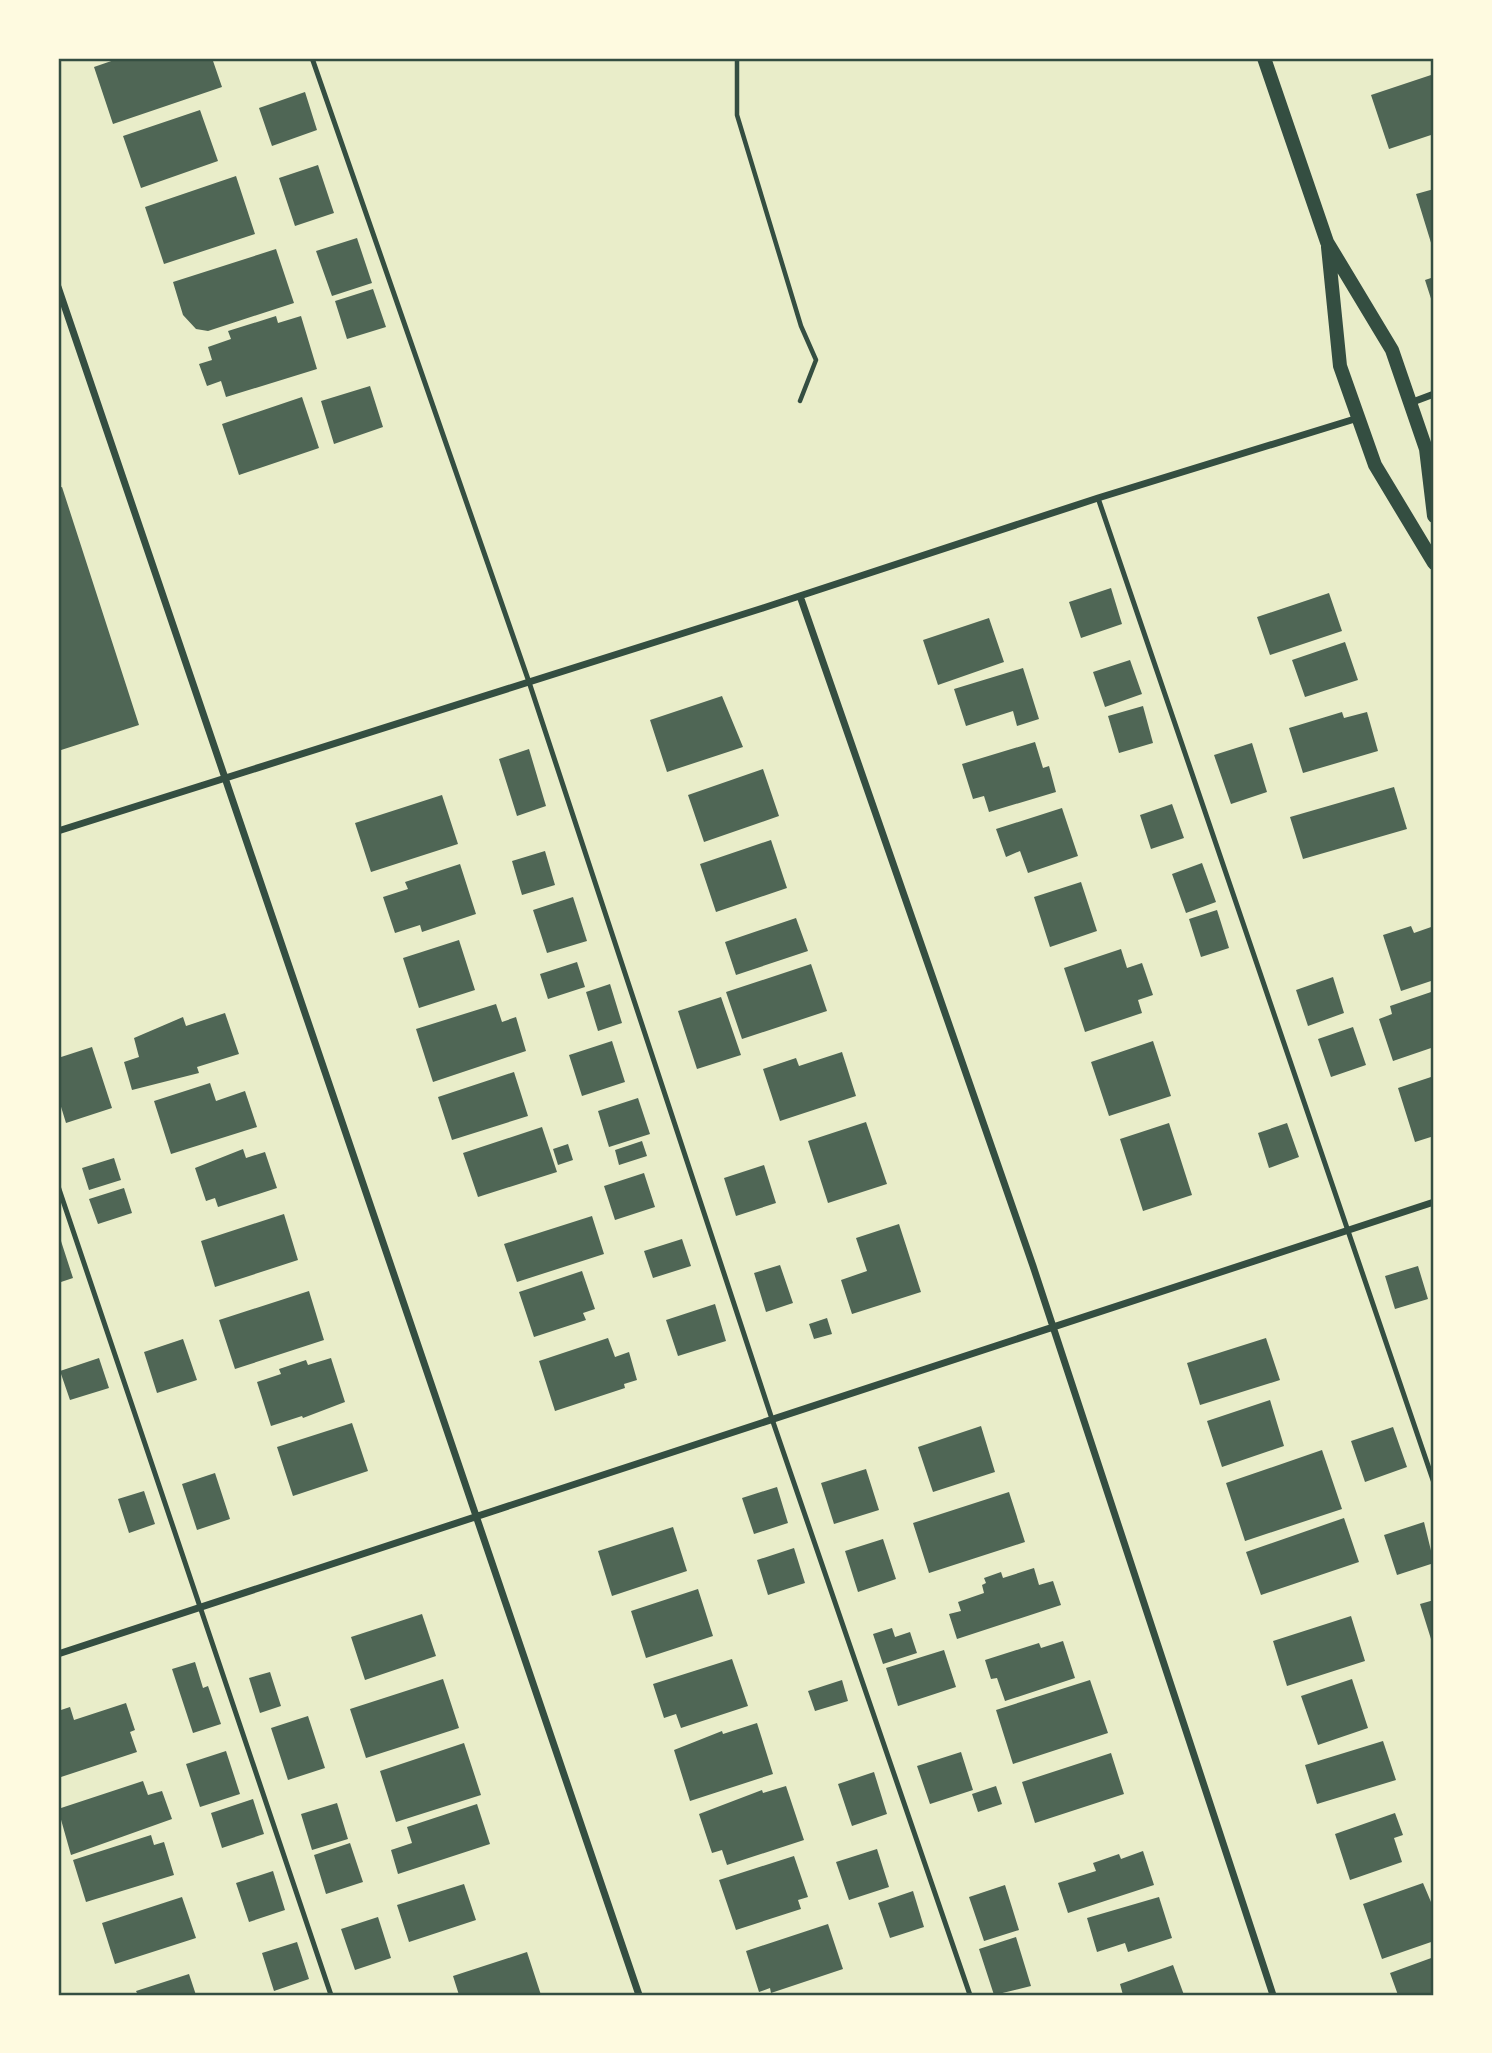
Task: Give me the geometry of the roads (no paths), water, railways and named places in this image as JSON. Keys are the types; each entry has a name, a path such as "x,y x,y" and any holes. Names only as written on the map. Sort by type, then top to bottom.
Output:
{"main road":[{"path":"1264,58 1327,242 1392,350 1426,449 1434,516"},
{"path":"1327,242 1340,366 1375,465 1434,563"}],"street":[{"path":"58,287 639,1995"},
{"path":"1410,403 1434,394"},
{"path":"58,831 800,596 1098,498 1358,418"},
{"path":"800,596 1052,1327 1273,1995"},
{"path":"58,1654 1434,1202"}],"lane":[{"path":"312,58 529,682 772,1419 970,1995"},
{"path":"1098,498 1434,1483"},
{"path":"58,1186 331,1995"}]}
